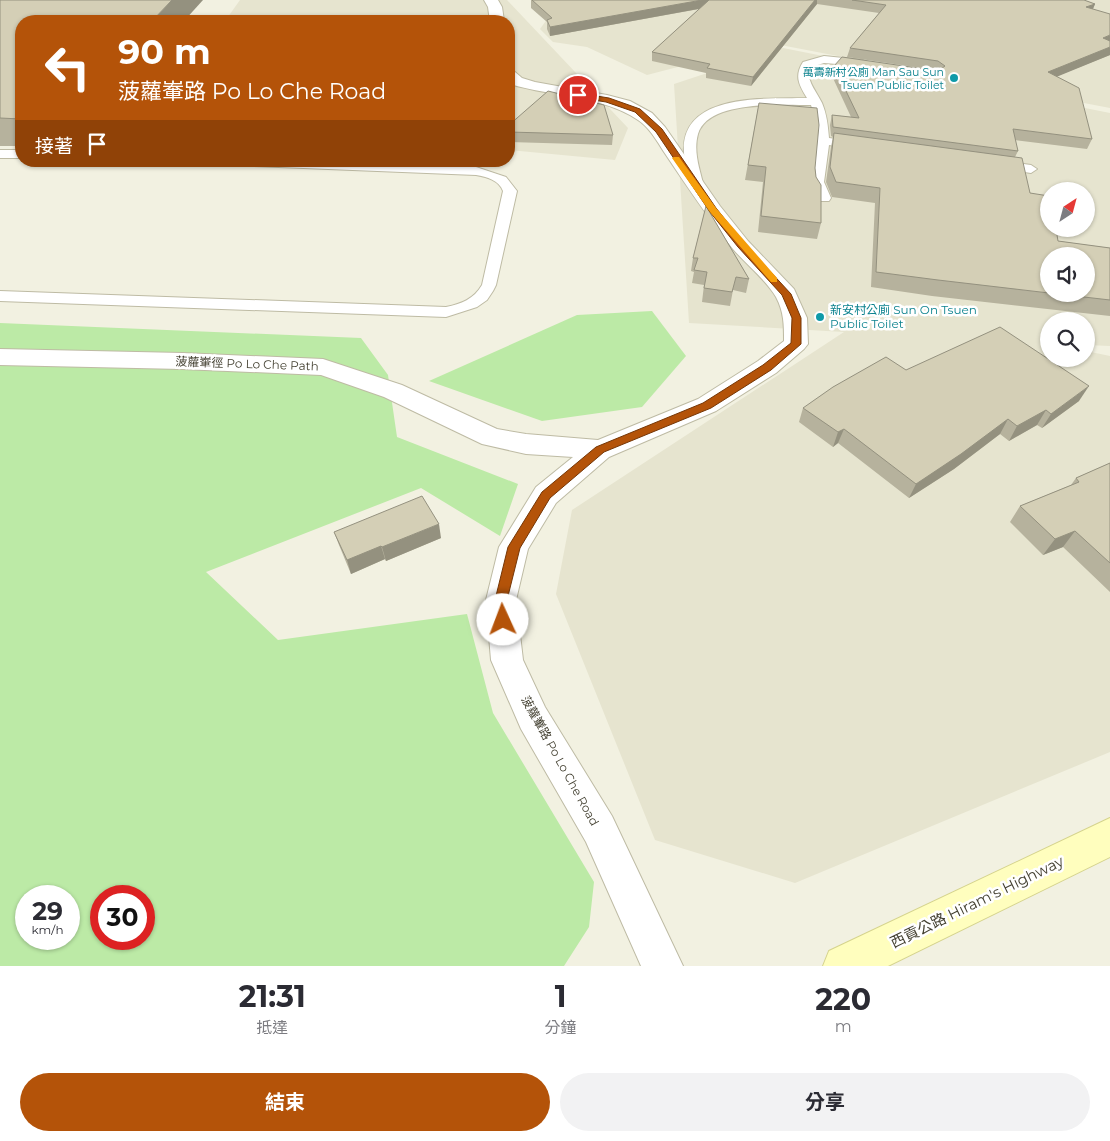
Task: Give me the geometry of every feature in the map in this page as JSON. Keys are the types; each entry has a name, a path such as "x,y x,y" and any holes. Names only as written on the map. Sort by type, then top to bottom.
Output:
{"main road":[{"name":"西貢公路 Hiram's Highway","path":"844,966 1110,837"}],"street":[{"path":"491,0 495,7 496,15"},
{"name":"菠蘿輋路 Po Lo Che Road","path":"515,79 523,84 607,100 637,110 659,131 713,210 741,245 786,294 796,318 796,344 767,367 707,405 600,450 546,495 514,547 501,600 507,660 533,718 599,829 662,966"},
{"name":"菠蘿輋徑 Po Lo Che Path","path":"0,358 323,367 393,391 491,437 526,444 600,450"}],"lane":[{"path":"824,198 818,182 823,141 821,117 815,101 803,81 802,70 805,64 813,60 875,66"},
{"path":"697,187 691,158 690,139 697,123 707,114 815,101"},
{"path":"823,141 872,148"},
{"path":"0,154 15,154"},
{"path":"991,164 1031,169"},
{"path":"0,296 446,312 476,303 485,294 489,285 510,191 508,185 501,179 476,171 378,167"}],"shaded area":[{"path":"240,0 507,0 628,128 615,160 515,151 515,15 229,15"},
{"path":"536,0 1110,0 1110,108 770,43 647,75 587,47 553,42 540,29 553,11"},
{"path":"783,48 1110,113 1110,346 1095,345 1095,312 1040,312 1040,367 1095,367 1095,353 1110,356 1110,752 795,883 655,840 556,594 572,510 844,332 689,323 674,84"}],"green space":[{"path":"652,311 686,356 642,407 542,421 429,381 577,315"},
{"path":"0,323 361,338 388,375 397,437 518,484 500,536 421,488 206,572 278,640 467,614 493,713 594,882 589,927 564,966 0,966"}],"building":[{"path":"0,0 172,0 158,15 15,15 15,119 0,118"},
{"path":"532,0 702,0 550,27 547,20 552,18"},
{"path":"709,0 815,0 753,77 707,68 710,64 652,52"},
{"path":"852,0 1084,0 1095,4 1086,7 1110,14 1110,35 1103,38 1110,41 1110,47 1048,72 1079,88 1092,139 1013,129 1018,151 833,127 832,115 859,118 834,66 842,57 938,71 945,66 938,61 850,48 886,5"},
{"path":"548,91 604,105 613,135 515,132 515,120"},
{"path":"759,103 817,108 819,125 815,168 816,177 821,185 821,223 761,216 766,167 748,165"},
{"path":"834,133 1022,158 1030,193 1040,195 1040,238 1058,238 1058,241 1110,248 1110,300 1095,298 1095,247 1040,247 1040,292 876,272 880,188 836,182 830,167"},
{"path":"706,206 749,279 736,277 732,292 704,288 707,272 694,270 698,258 693,258"},
{"path":"1000,327 1040,354 1040,367 1060,367 1089,386 1051,414 1046,410 1017,426 1008,419 916,484 844,429 838,432 803,408 833,387 886,357 906,370"},
{"path":"1110,463 1110,563 1075,531 1055,539 1020,506 1079,482 1076,478"},
{"path":"422,496 439,524 347,560 334,532"}],"slow traffic":[{"path":"676,158 741,245 774,280"}],"place":[{"name":"萬壽新村公廁 Man Sau Sun Tsuen Public Toilet","path":"954,78"},
{"name":"新安村公廁 Sun On Tsuen Public Toilet","path":"820,317"}],"route":[{"path":"503,620 501,600 514,547 546,495 600,450 707,405 767,367 796,344 796,318 786,294 741,245 713,210 659,131 637,110 607,100 578,95"}]}
